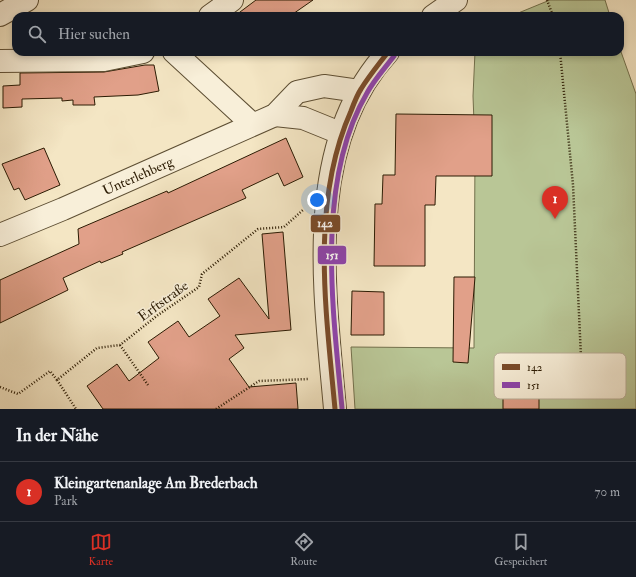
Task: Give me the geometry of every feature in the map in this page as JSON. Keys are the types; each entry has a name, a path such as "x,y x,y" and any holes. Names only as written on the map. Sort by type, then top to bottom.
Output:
{"street":[{"path":"0,15 27,0"},
{"path":"216,12 232,0"},
{"path":"439,12 456,0"},
{"path":"0,61 104,60 124,56"},
{"path":"178,56 252,124"},
{"path":"335,409 326,282 328,197 333,159 340,133 359,91 375,66 384,56"},
{"name":"Unterlehberg","path":"0,235 63,210 275,115 297,92 324,86 359,91"},
{"name":"Unterlehberg","path":"275,115 304,118 340,133"}],"path":[{"path":"547,0 552,12"},
{"path":"560,56 573,185 581,353"},
{"name":"Erftstraße","path":"120,345 158,315 199,287 202,274 258,229 284,227 316,198 328,197"},
{"path":"57,380 96,348 120,345 148,385"},
{"path":"0,387 18,394 50,371 76,409"},
{"path":"216,409 259,381 332,377"}],"green space":[{"path":"550,0 605,0 609,12 521,12"},
{"path":"475,56 622,56 636,94 636,409 355,409 351,347 474,348 475,149 473,96"}],"building":[{"path":"256,0 313,0 296,12 240,12"},
{"path":"145,65 154,65 159,91 138,95 94,97 95,105 73,105 73,100 62,101 62,98 22,99 22,107 3,108 3,86 20,85 20,73 104,72"},
{"path":"396,114 492,115 492,176 436,176 435,205 425,205 425,266 374,266 375,204 382,204 383,175 395,175"},
{"path":"286,138 303,177 284,186 278,173 242,190 246,198 122,252 123,254 101,263 100,261 63,278 68,290 0,323 0,280 79,244 78,229 167,191 168,193"},
{"path":"44,148 60,185 25,200 19,188 14,190 2,164"},
{"path":"283,232 291,330 235,335 244,348 229,359 249,387 296,383 298,409 103,409 87,386 117,364 129,381 159,358 148,342 178,321 189,337 220,316 208,299 239,278 269,319 262,234"},
{"path":"454,277 475,277 468,363 453,362"},
{"path":"352,291 384,292 384,335 351,335"},
{"path":"503,399 539,399 539,409 503,409"}],"transit line":[{"name":"142","path":"335,409 325,296 324,258 330,183 338,146 356,99 367,79 385,56"},
{"name":"151","path":"342,408 332,289 334,206 340,166 351,128 367,93 394,56"}],"place":[{"name":"Kleingartenanlage Am Brederbach","path":"555,219"}]}
